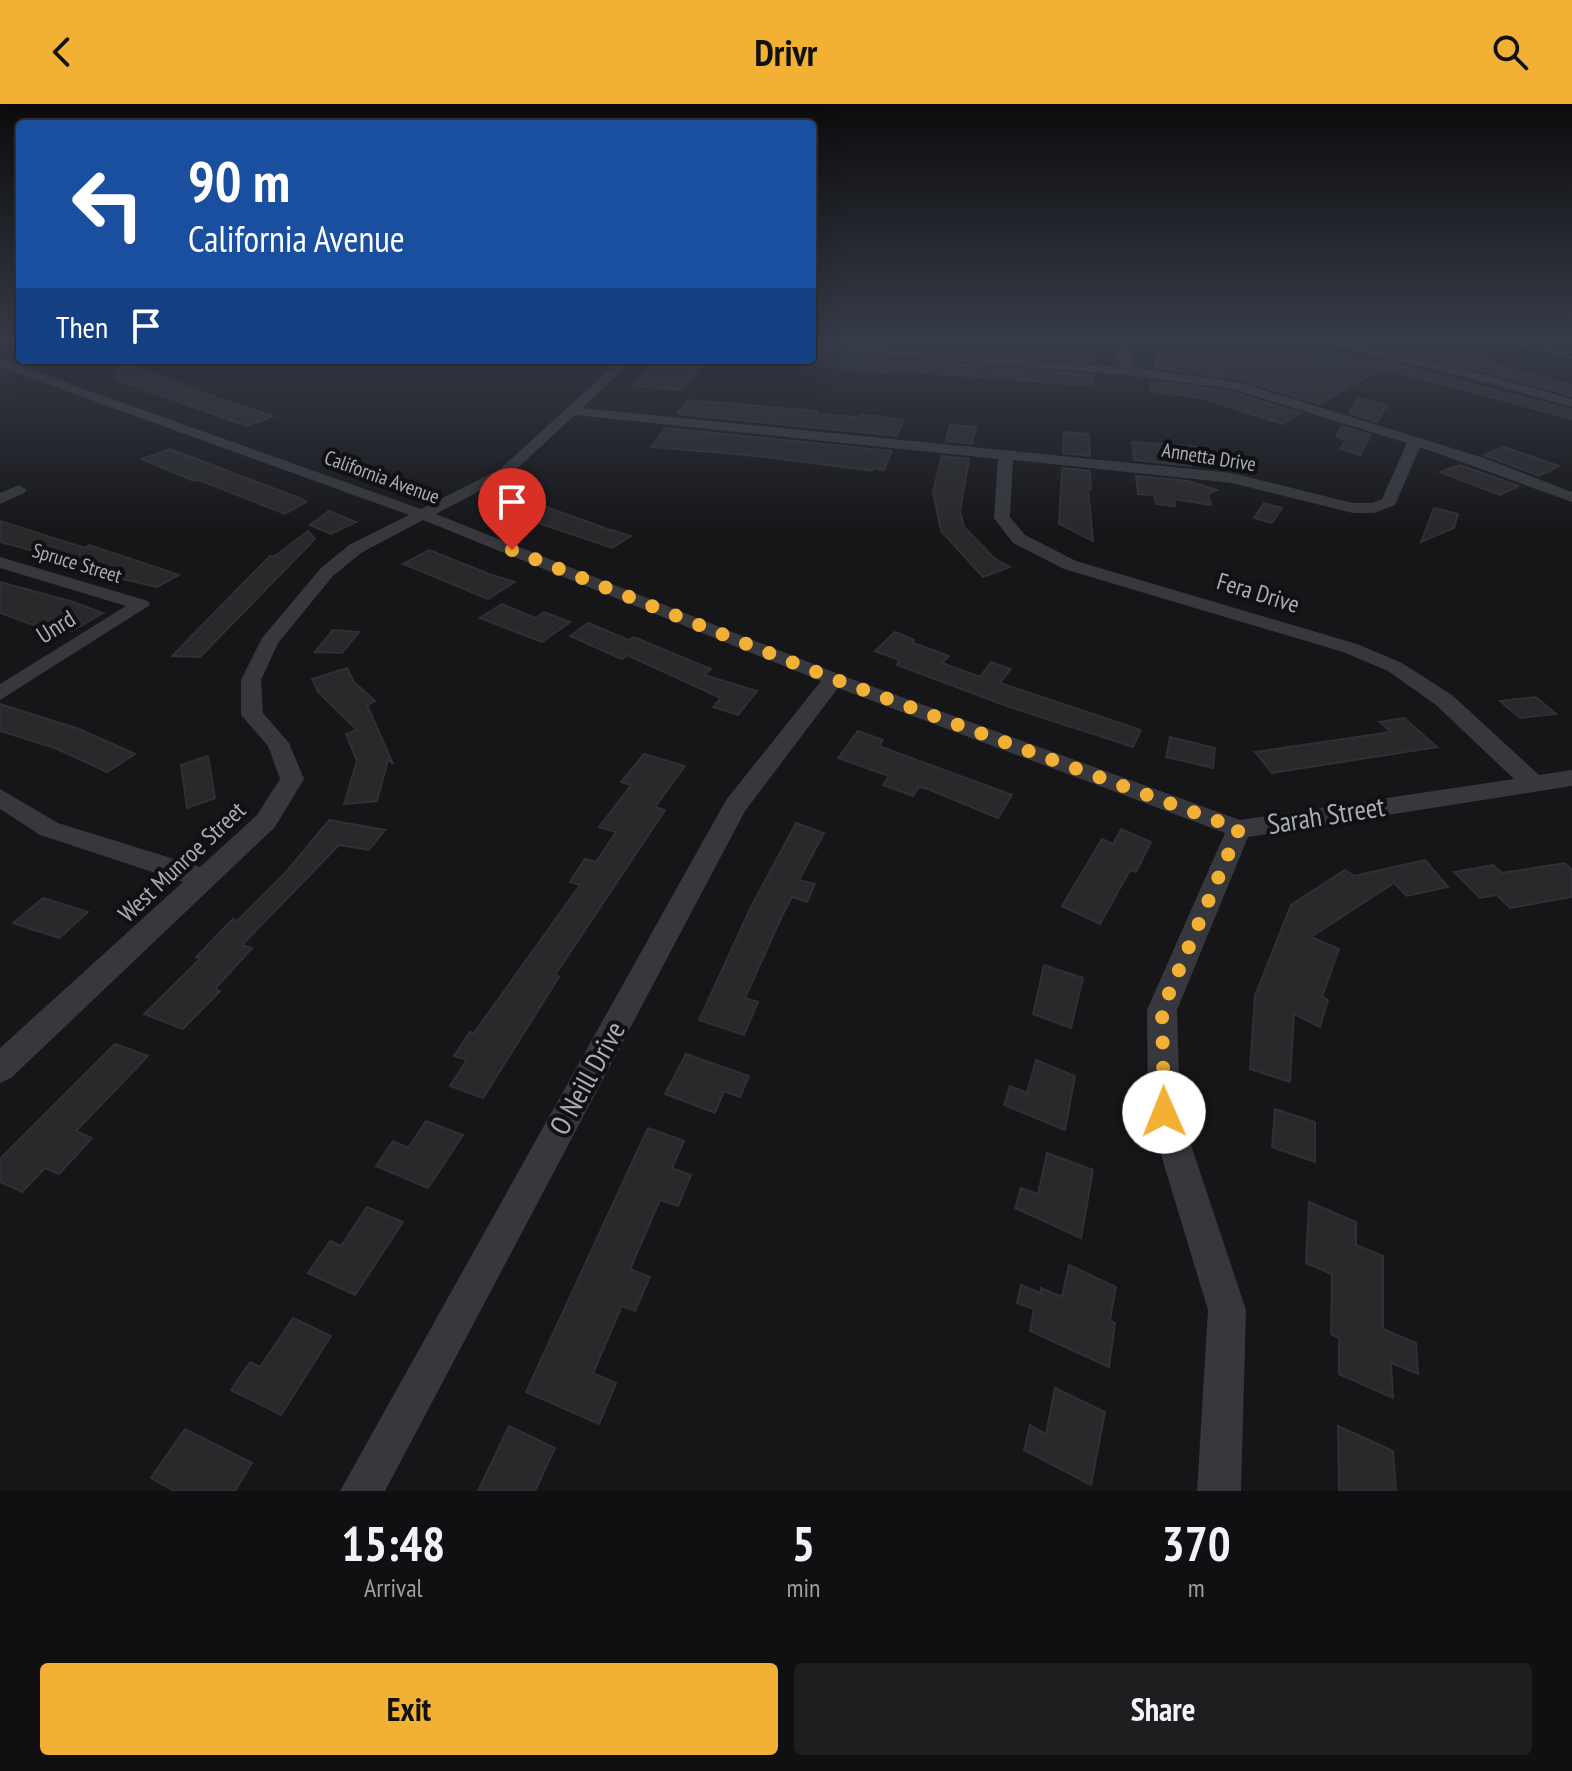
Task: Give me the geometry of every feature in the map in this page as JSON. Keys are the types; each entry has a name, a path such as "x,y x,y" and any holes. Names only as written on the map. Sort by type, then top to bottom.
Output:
{"street":[{"name":"California Avenue","path":"111,403 424,515 834,679 1239,829"},
{"name":"West Munroe Street","path":"0,1068 266,821 292,779 278,743 252,715 251,680 269,642 327,572 355,549 505,472 581,403"},
{"path":"1291,403 1479,461 1572,497"},
{"name":"Annetta Drive","path":"572,411 1232,478 1353,508 1374,508 1389,502 1415,441"},
{"name":"Fera Drive","path":"1006,456 1002,518 1019,539 1070,565 1350,648 1395,667 1444,700 1534,784"},
{"path":"0,499 19,490"},
{"name":"Spruce Street","path":"0,562 141,605"},
{"name":"Unrd","path":"0,693 141,605"},
{"name":"O Neill Drive","path":"362,1491 735,806 834,679"},
{"name":"Sarah Street","path":"1219,1491 1227,1310 1164,1112 1162,1010 1239,829 1572,778"},
{"path":"0,797 49,829 203,878"}],"building":[{"path":"181,403 231,403 273,416 247,426"},
{"path":"686,403 720,403 903,420 897,436 677,414"},
{"path":"1217,403 1267,403 1301,413 1282,424"},
{"path":"1355,403 1386,406 1377,422 1349,413"},
{"path":"1512,403 1544,403 1572,410 1572,419"},
{"path":"950,425 976,427 972,444 946,441"},
{"path":"1342,426 1371,435 1360,455 1340,449 1346,440 1336,437"},
{"path":"666,428 892,451 884,470 873,468 872,471 758,456 651,447"},
{"path":"1064,432 1089,434 1090,456 1063,453"},
{"path":"1132,442 1196,447 1192,466 1134,460"},
{"path":"1504,447 1559,466 1539,476 1484,455"},
{"path":"170,449 306,502 285,514 142,459"},
{"path":"942,456 969,459 960,511 964,527 994,558 1010,567 983,577 941,531 933,492"},
{"path":"1460,465 1519,486 1500,495 1440,472"},
{"path":"1062,468 1090,471 1091,489 1088,488 1093,541 1059,524"},
{"path":"1136,476 1188,481 1217,490 1208,494 1211,505 1174,499 1175,506 1156,504 1154,495 1138,494"},
{"path":"518,497 631,536 612,548 503,511"},
{"path":"1264,503 1282,508 1272,523 1254,518"},
{"path":"1434,508 1458,514 1454,528 1421,542"},
{"path":"329,511 356,522 331,534 310,525"},
{"path":"0,521 85,548 89,545 179,575 157,587 88,571 45,554 0,542"},
{"path":"308,531 315,539 200,657 172,656 270,556 275,556"},
{"path":"429,550 515,582 488,599 403,564"},
{"path":"0,582 103,613 72,631 49,624 41,628 0,613"},
{"path":"502,604 535,618 544,612 570,622 542,642 480,618"},
{"path":"588,623 629,640 634,637 711,669 704,675 757,691 738,715 713,707 721,698 627,655 622,659 570,636"},
{"path":"333,630 359,632 342,653 315,652"},
{"path":"895,632 914,640 911,642 949,656 942,663 980,677 991,662 1011,669 1000,683 1141,730 1133,747 1007,706 897,665 899,660 875,651"},
{"path":"347,668 354,682 375,701 367,705 393,764 388,760 377,801 344,804 357,761 346,734 357,730 318,692 312,679"},
{"path":"1536,697 1556,714 1520,718 1500,701"},
{"path":"0,704 79,729 135,754 107,772 55,748 0,731"},
{"path":"1404,718 1437,747 1272,773 1255,752 1391,732 1380,722"},
{"path":"858,731 883,740 879,746 1012,795 998,818 928,789 919,787 913,796 883,785 889,776 838,758"},
{"path":"1170,737 1215,748 1213,768 1166,757"},
{"path":"644,754 685,766 655,807 665,810 555,975 559,977 483,1098 450,1086 467,1060 454,1056 470,1032 474,1033 580,885 570,882 585,859 596,862 616,832 599,827 631,785 621,782"},
{"path":"208,756 215,798 187,808 181,765"},
{"path":"329,820 385,830 369,850 339,845 242,945 252,948 215,989 220,991 183,1029 144,1014 200,959 196,957 233,919 237,921 287,871"},
{"path":"796,823 824,833 799,880 815,884 807,902 792,897 782,916 745,998 758,1002 744,1035 699,1020 751,907"},
{"path":"1121,829 1151,842 1136,872 1130,870 1100,924 1062,906 1102,839 1113,844"},
{"path":"1425,860 1448,887 1407,896 1394,883 1311,937 1339,949 1322,997 1328,1000 1320,1027 1294,1014 1290,1082 1250,1069 1255,996 1291,905 1345,870 1354,876"},
{"path":"1565,863 1572,870 1572,897 1510,908 1497,895 1480,898 1454,872 1493,865 1502,873"},
{"path":"43,898 88,912 59,938 13,923"},
{"path":"1044,965 1083,978 1071,1028 1033,1014"},
{"path":"115,1044 148,1056 76,1131 92,1138 59,1174 45,1168 22,1192 0,1182 0,1159"},
{"path":"686,1054 749,1076 740,1097 724,1091 715,1113 665,1094"},
{"path":"1036,1060 1075,1076 1065,1130 1004,1105 1010,1086 1027,1093"},
{"path":"1275,1109 1315,1122 1315,1162 1272,1147"},
{"path":"426,1121 463,1135 428,1188 376,1166 393,1141 408,1148"},
{"path":"648,1128 684,1141 672,1168 691,1175 678,1206 660,1200 630,1269 650,1277 635,1311 622,1306 593,1373 616,1383 599,1424 526,1392"},
{"path":"1047,1153 1093,1170 1081,1238 1015,1208 1021,1188 1038,1194"},
{"path":"1309,1202 1356,1222 1356,1245 1383,1256 1383,1329 1416,1343 1418,1374 1391,1363 1393,1398 1339,1374 1339,1338 1331,1334 1332,1274 1306,1263"},
{"path":"367,1207 403,1222 355,1295 308,1273 330,1241 341,1246"},
{"path":"1069,1265 1116,1287 1110,1320 1115,1323 1109,1367 1030,1331 1034,1309 1017,1303 1021,1285 1041,1293 1041,1288 1062,1297"},
{"path":"293,1318 331,1336 281,1415 231,1390 250,1362 260,1367"},
{"path":"1055,1388 1105,1412 1091,1485 1024,1450 1030,1425 1046,1434"},
{"path":"509,1426 555,1448 535,1491 478,1491"},
{"path":"1338,1426 1393,1451 1396,1491 1339,1491"},
{"path":"185,1429 252,1463 235,1491 174,1491 151,1478"}],"route":[{"path":"512,550 834,679 1239,829 1162,1010 1164,1112"}]}
